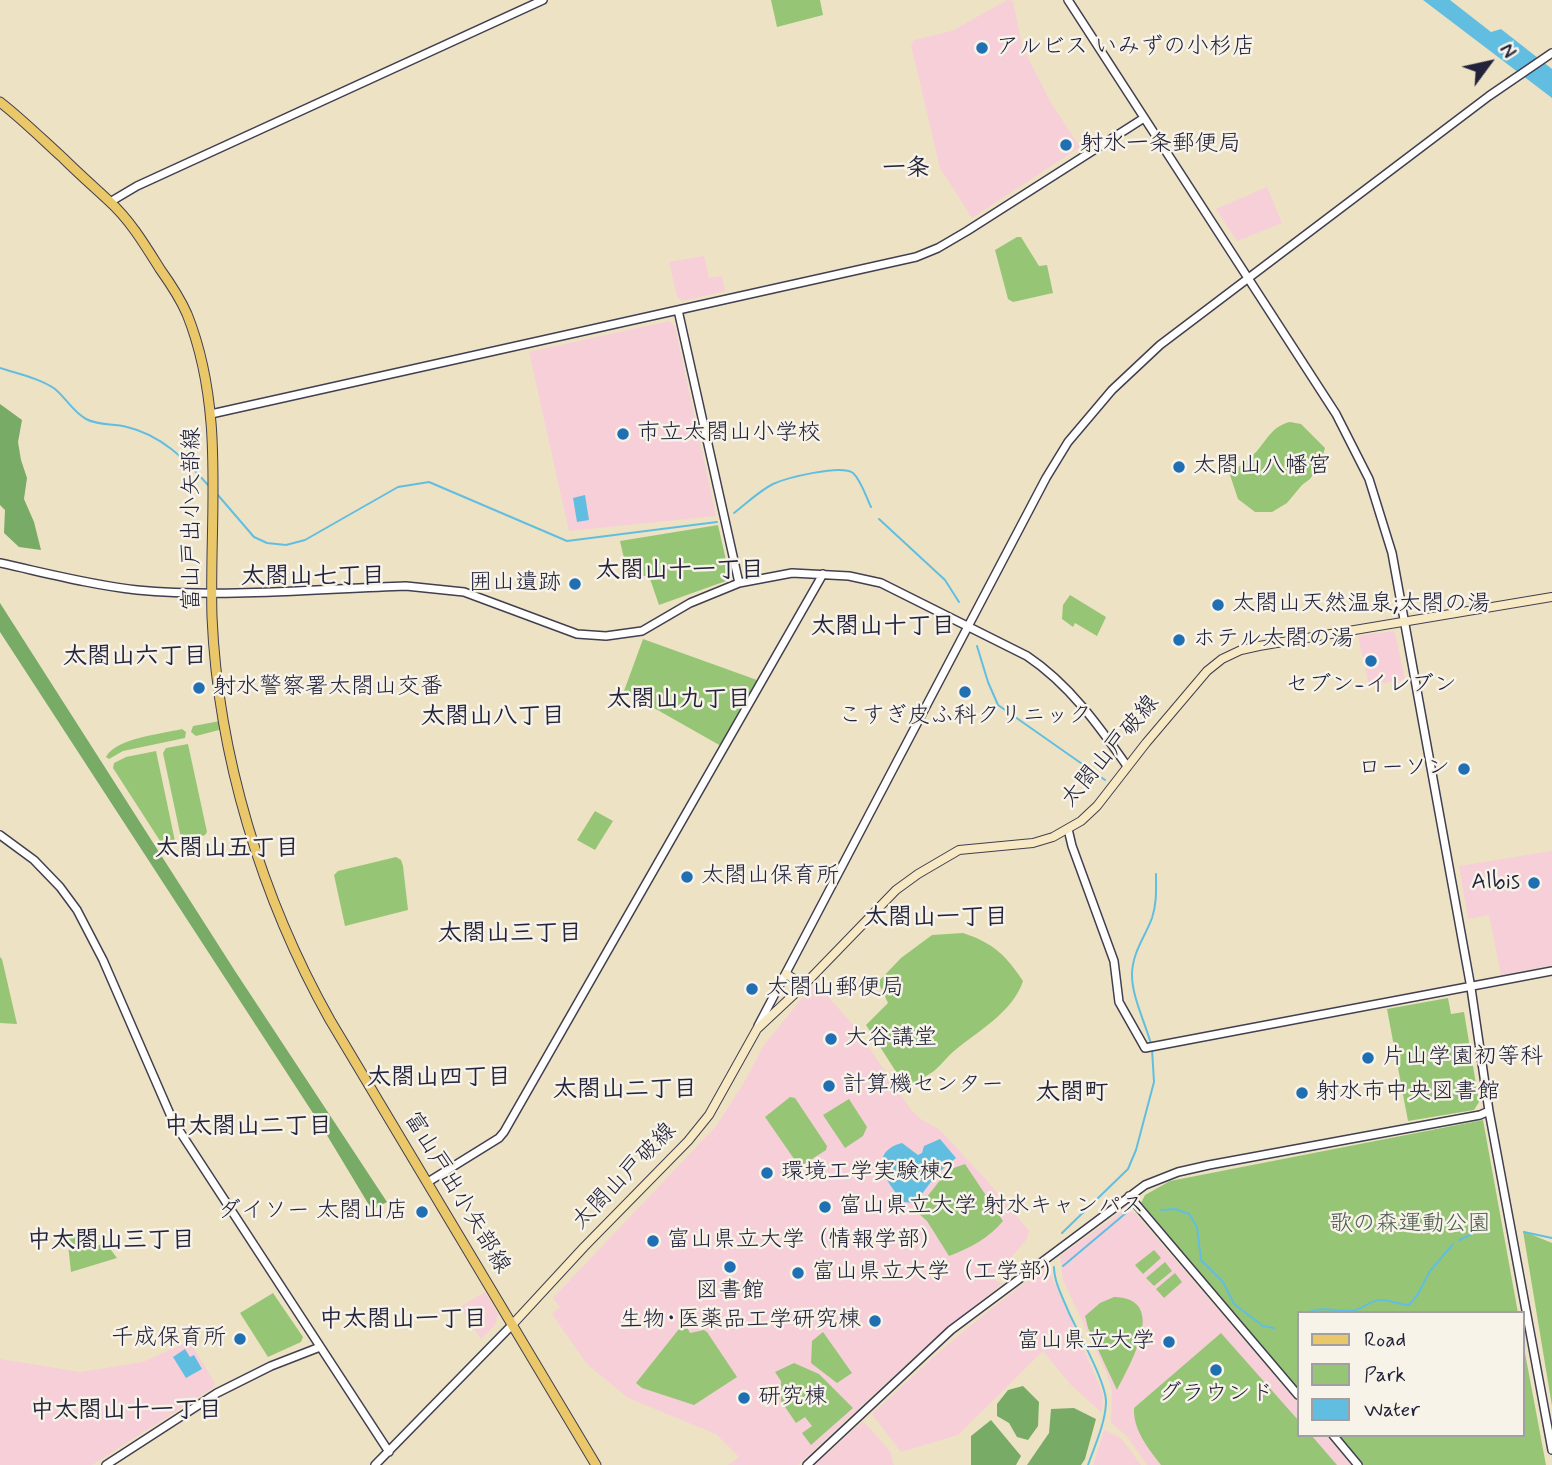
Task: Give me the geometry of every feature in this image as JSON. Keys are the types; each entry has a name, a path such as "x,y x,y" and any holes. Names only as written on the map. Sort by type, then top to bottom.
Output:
{"main road":[{"name":"富山戸出小矢部線","path":"0,102 110,202 143,242 177,294 186,313 200,351 211,414 215,653 223,716 248,827 305,972 325,1011 596,1465"},
{"name":"太閤山戸破線","path":"512,1325 688,1141 709,1115 757,1029 804,985 896,890 959,850 1032,843 1068,829 1097,806 1188,691 1222,659 1241,650 1259,646 1552,597"},
{"path":"786,974 804,985"}],"street":[{"path":"110,202 137,186 543,0"},
{"path":"1068,0 1336,414 1369,479 1392,553 1471,988 1489,1111 1552,1450"},
{"path":"757,1029 968,625 1068,442 1112,390 1160,345 1549,55"},
{"path":"211,414 916,257 938,248 1144,118"},
{"path":"678,310 739,583"},
{"path":"0,563 96,585 140,590 212,593 435,587 487,599 577,634 606,636 642,631 690,604 739,583 792,573 849,576 881,583 968,625 1046,668 1080,703 1127,766"},
{"path":"428,1182 499,1138 504,1132 823,574"},
{"path":"1068,829 1114,961 1119,1002 1145,1048 1552,971"},
{"path":"0,835 34,860 60,887 77,910 103,960 173,1121 389,1452"},
{"path":"807,1465 951,1330 1145,1185 1188,1170 1489,1111"},
{"path":"1129,1196 1296,1393"},
{"path":"375,1465 512,1325"},
{"path":"107,1465 225,1389 271,1366 320,1347"},
{"path":"1335,1437 1358,1465"},
{"path":"384,1465 389,1452"}],"shaded area":[{"path":"1007,0 1013,1 1022,46 1051,103 1080,147 972,218 940,168 911,45 914,40 952,31"},
{"path":"1267,187 1282,223 1237,241 1216,209"},
{"path":"704,256 709,278 722,276 725,291 683,301 677,297 669,262"},
{"name":"市立太閤山小学校","path":"669,321 675,327 716,516 569,531 529,352"},
{"path":"1393,631 1405,679 1369,686 1358,636"},
{"path":"1552,851 1552,965 1501,975 1489,915 1468,919 1459,866"},
{"name":"富山県立大学 射水キャンパス","path":"815,982 856,1028 911,1110 939,1129 1029,1231 1026,1240 996,1275 995,1280 1002,1284 931,1341 798,1465 728,1465 739,1457 716,1434 628,1398 587,1364 552,1314 560,1307 553,1298 717,1125 764,1045"},
{"name":"富山県立大学","path":"1124,1210 1135,1213 1296,1401 1296,1437 1328,1437 1351,1465 1147,1465 1127,1436 1111,1423 1112,1391 1106,1372 1063,1280 1060,1256"},
{"name":"富山県立大学","path":"1047,1266 1103,1394 1102,1413 1071,1385 1043,1351 958,1435 901,1452 872,1414 940,1351"},
{"path":"485,1292 498,1314 495,1325 481,1339 460,1307"},
{"path":"187,1342 191,1344 215,1383 214,1387 92,1465 0,1465 0,1359 80,1372 143,1362"},
{"path":"863,1421 890,1451 894,1465 815,1465"},
{"path":"1104,1430 1121,1438 1141,1465 1093,1465"}],"green space":[{"path":"771,0 820,0 823,15 777,27"},
{"path":"1021,237 1039,266 1047,265 1053,293 1013,302 1008,299 995,250"},
{"path":"0,404 22,420 18,442 27,478 24,499 34,522 41,550 19,547 4,533 5,510 0,505"},
{"path":"1290,422 1301,424 1325,448 1320,465 1287,503 1272,512 1255,512 1238,499 1230,475 1256,452 1274,430"},
{"path":"718,525 729,573 726,581 659,605 649,576 637,576 625,563 620,541"},
{"path":"1070,595 1106,617 1097,636 1075,623 1073,627 1062,619 1063,605"},
{"path":"0,603 235,971 387,1202 372,1210 322,1127 0,632"},
{"path":"643,639 757,680 721,746 624,691"},
{"path":"220,721 222,729 196,736 191,732 193,726"},
{"path":"182,729 186,732 185,738 123,751 109,759 106,757 119,745 129,741"},
{"path":"188,744 207,832 187,841 181,838 163,753 166,748"},
{"path":"156,751 175,841 173,845 162,844 113,768 114,763 126,757"},
{"path":"595,811 613,821 595,850 577,840"},
{"path":"396,857 401,860 403,866 408,910 345,926 334,875 338,871"},
{"path":"963,933 998,951 1023,981 1003,1011 934,1071 916,1082 909,1092 866,1025 888,1003 878,982 901,958 932,935"},
{"path":"0,957 2,959 17,1024 0,1023"},
{"path":"1448,998 1451,1014 1464,1012 1479,1102 1474,1110 1408,1121 1387,1009"},
{"path":"790,1097 795,1098 827,1146 826,1150 801,1166 765,1117"},
{"path":"849,1099 867,1127 863,1136 845,1148 823,1115"},
{"name":"歌の森運動公園","path":"1483,1120 1518,1311 1296,1311 1296,1388 1140,1205 1145,1195 1170,1181"},
{"path":"965,1164 1003,1221 979,1242 949,1256 927,1221 916,1211 948,1170"},
{"path":"86,1230 96,1247 105,1242 117,1258 71,1272 67,1235"},
{"path":"1523,1231 1552,1243 1552,1406"},
{"path":"1154,1250 1161,1258 1143,1274 1135,1265"},
{"path":"1165,1262 1172,1271 1154,1286 1146,1278"},
{"path":"1175,1273 1182,1282 1164,1298 1156,1289"},
{"path":"273,1293 303,1337 301,1342 268,1357 240,1313"},
{"path":"1114,1297 1131,1300 1140,1309 1143,1321 1136,1350 1117,1390 1085,1316 1100,1303"},
{"path":"682,1317 690,1333 704,1330 707,1332 737,1377 694,1405 642,1388 636,1383 679,1329 678,1322"},
{"path":"823,1332 852,1373 837,1383 811,1363 812,1341"},
{"name":"グラウンド","path":"1221,1333 1296,1418 1296,1437 1313,1437 1337,1465 1161,1465 1139,1431 1134,1408"},
{"path":"1524,1348 1546,1465 1363,1465 1340,1437 1524,1437"},
{"path":"794,1363 819,1374 853,1408 811,1445 802,1433 812,1426 805,1417 796,1423 781,1401 781,1381 775,1372"},
{"path":"1023,1386 1039,1402 1038,1426 1028,1440 1017,1437 1009,1423 997,1416 997,1404 1008,1390"},
{"path":"1074,1408 1096,1419 1081,1465 1027,1465 1049,1433 1051,1409"},
{"path":"991,1420 1021,1456 1016,1465 971,1465 971,1436"}],"water":[{"path":"1423,0 1450,0 1491,32 1501,29 1552,69 1552,98"},
{"path":"585,495 589,520 577,522 573,498"},
{"path":"940,1139 956,1158 937,1174 915,1203 904,1202 883,1170 884,1154 902,1143 918,1155 922,1153 924,1146"},
{"path":"185,1349 190,1357 194,1355 202,1369 186,1378 173,1357"}],"waterway":[{"path":"0,368 49,385 86,419 127,427 162,442 208,485"},
{"path":"734,513 773,484 789,478 837,470 856,476 871,507"},
{"path":"217,494 254,537 267,543 286,545 305,540 398,487 429,482 567,541 717,522"},
{"path":"879,519 945,580 959,602"},
{"path":"977,646 998,705 1105,780"},
{"path":"1151,1044 1136,1001 1132,975 1136,952 1154,912 1156,874"},
{"path":"1062,1233 1128,1169 1136,1150 1154,1082 1152,1049"},
{"path":"1161,1210 1175,1209 1189,1214 1197,1227 1201,1260 1223,1282 1234,1304 1263,1326 1274,1328"},
{"path":"1063,1266 1126,1213"},
{"path":"1524,1232 1552,1238"},
{"path":"1459,1240 1474,1233"},
{"path":"1343,1311 1356,1310 1381,1300 1409,1305 1430,1271 1453,1244"},
{"path":"1054,1267 1059,1290 1105,1394 1104,1419 1088,1465"},
{"path":"1311,1311 1343,1311"}],"place":[{"name":"アルビス いみずの小杉店","path":"982,48"},
{"name":"射水一条郵便局","path":"1066,145"},
{"name":"市立太閤山小学校","path":"623,434"},
{"name":"太閤山八幡宮","path":"1179,467"},
{"name":"囲山遺跡","path":"575,584"},
{"name":"太閤山天然温泉;太閤の湯","path":"1218,605"},
{"name":"ホテル太閤の湯","path":"1179,640"},
{"name":"セブン-イレブン","path":"1371,661"},
{"name":"射水警察署太閤山交番","path":"199,688"},
{"name":"こすぎ皮ふ科クリニック","path":"965,692"},
{"name":"ローソン","path":"1464,769"},
{"name":"太閤山保育所","path":"687,877"},
{"name":"Albis","path":"1534,883"},
{"name":"太閤山郵便局","path":"752,989"},
{"name":"大谷講堂","path":"831,1039"},
{"name":"片山学園初等科","path":"1368,1058"},
{"name":"計算機センター","path":"829,1086"},
{"name":"射水市中央図書館","path":"1302,1093"},
{"name":"環境工学実験棟2","path":"767,1173"},
{"name":"富山県立大学 射水キャンパス","path":"825,1207"},
{"name":"ダイソー 太閤山店","path":"422,1212"},
{"name":"富山県立大学（情報学部）","path":"653,1241"},
{"name":"図書館","path":"730,1267"},
{"name":"富山県立大学（工学部）","path":"798,1273"},
{"name":"生物･医薬品工学研究棟","path":"875,1321"},
{"name":"千成保育所","path":"240,1339"},
{"name":"富山県立大学","path":"1169,1342"},
{"name":"グラウンド","path":"1216,1370"},
{"name":"研究棟","path":"744,1398"}],"district":[{"name":"一条","path":"906,170"},
{"name":"太閤山十一丁目","path":"680,572"},
{"name":"太閤山七丁目","path":"313,578"},
{"name":"太閤山十丁目","path":"883,628"},
{"name":"太閤山六丁目","path":"135,658"},
{"name":"太閤山九丁目","path":"679,701"},
{"name":"太閤山八丁目","path":"493,718"},
{"name":"太閤山五丁目","path":"227,850"},
{"name":"太閤山一丁目","path":"936,919"},
{"name":"太閤山三丁目","path":"510,935"},
{"name":"太閤山四丁目","path":"439,1079"},
{"name":"太閤山二丁目","path":"625,1091"},
{"name":"太閤町","path":"1072,1094"},
{"name":"中太閤山二丁目","path":"248,1128"},
{"name":"中太閤山三丁目","path":"111,1242"},
{"name":"中太閤山一丁目","path":"403,1321"},
{"name":"中太閤山十一丁目","path":"126,1412"}]}
